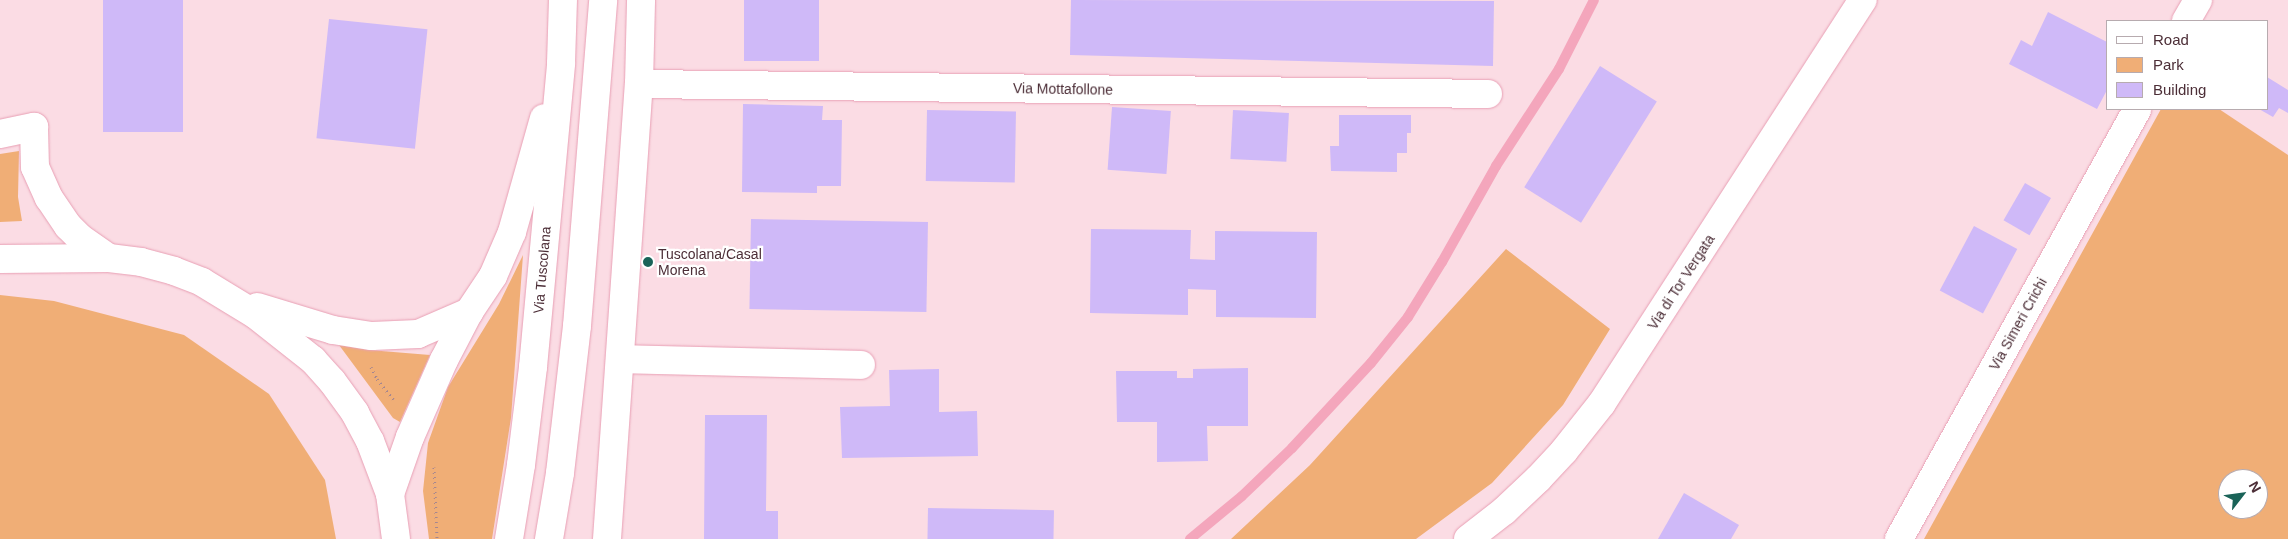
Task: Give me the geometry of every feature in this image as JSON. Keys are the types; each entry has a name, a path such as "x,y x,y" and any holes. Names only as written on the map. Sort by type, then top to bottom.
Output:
{"main road":[{"name":"Via Tuscolana","path":"509,539 521,465 533,367 561,63 563,0"},
{"path":"549,539 561,464 577,326 603,0"},
{"path":"607,539 639,84 641,0"},
{"name":"Via di Tor Vergata","path":"1468,539 1504,511 1538,479 1564,451 1602,403 1863,0"},
{"path":"2187,20 2198,0"},
{"path":"390,494 435,380 469,312 493,276 512,232 561,63"},
{"name":"Via Mottafollone","path":"639,84 1488,94"},
{"name":"Via Simeri Crichi","path":"1899,539 2136,110"},
{"path":"0,134 34,126 35,168 49,198 68,226 80,238 109,258"},
{"path":"0,259 109,258 141,262 174,271 202,282 232,299 296,346 332,381 366,432 390,494 396,539"},
{"path":"232,299 333,330 372,336 418,334 469,312"},
{"path":"620,359 861,365"}],"green space":[{"path":"2160,110 2220,110 2288,155 2288,539 1924,539"},
{"path":"19,151 18,197 22,221 0,222 0,154"},
{"path":"1506,249 1610,329 1563,405 1492,483 1416,539 1231,539 1310,465"},
{"path":"523,255 511,418 492,539 429,539 423,491 428,443 448,387 499,304"},
{"path":"0,295 54,301 184,335 269,394 325,480 336,539 0,539"},
{"path":"339,345 369,350 430,355 400,422 393,418"}],"building":[{"path":"103,0 183,0 183,132 103,132"},
{"path":"744,0 819,0 819,61 744,61"},
{"path":"1071,0 1494,1 1493,66 1070,55"},
{"path":"2048,12 2106,41 2106,92 2097,109 2009,64 2021,40 2032,46"},
{"path":"329,19 427,29 415,149 316,138"},
{"path":"1600,66 1657,102 1581,223 1524,187"},
{"path":"2268,78 2288,90 2288,113 2279,108 2273,117 2261,110 2268,110"},
{"path":"743,104 823,106 822,120 842,120 841,186 817,186 817,193 742,192"},
{"path":"1112,107 1171,111 1166,174 1108,170"},
{"path":"927,110 1016,112 1015,183 926,181"},
{"path":"1233,110 1289,113 1286,162 1230,159"},
{"path":"1339,115 1411,115 1411,133 1407,133 1407,153 1397,153 1397,172 1331,171 1330,146 1339,146"},
{"path":"2025,183 2051,198 2029,235 2004,220"},
{"path":"751,219 928,222 926,312 749,309"},
{"path":"1974,226 2017,249 1983,313 1940,290"},
{"path":"1091,229 1191,230 1190,259 1215,260 1215,231 1317,232 1316,318 1216,317 1216,290 1188,289 1188,315 1090,313"},
{"path":"1248,368 1248,426 1207,426 1208,461 1157,462 1157,422 1117,422 1116,371 1177,371 1177,378 1193,378 1193,369"},
{"path":"939,369 939,412 977,411 978,456 842,458 840,407 890,406 889,370"},
{"path":"705,415 767,415 766,511 778,511 778,539 704,539"},
{"path":"1684,493 1739,525 1731,539 1658,539"},
{"path":"928,508 1054,510 1053,539 927,539"}],"waterway":[{"path":"1190,539 1242,496 1292,448 1371,363 1408,317 1442,262 1496,166 1559,69 1594,0"}],"place":[{"name":"Tuscolana/Casal Morena","path":"648,262"}]}
